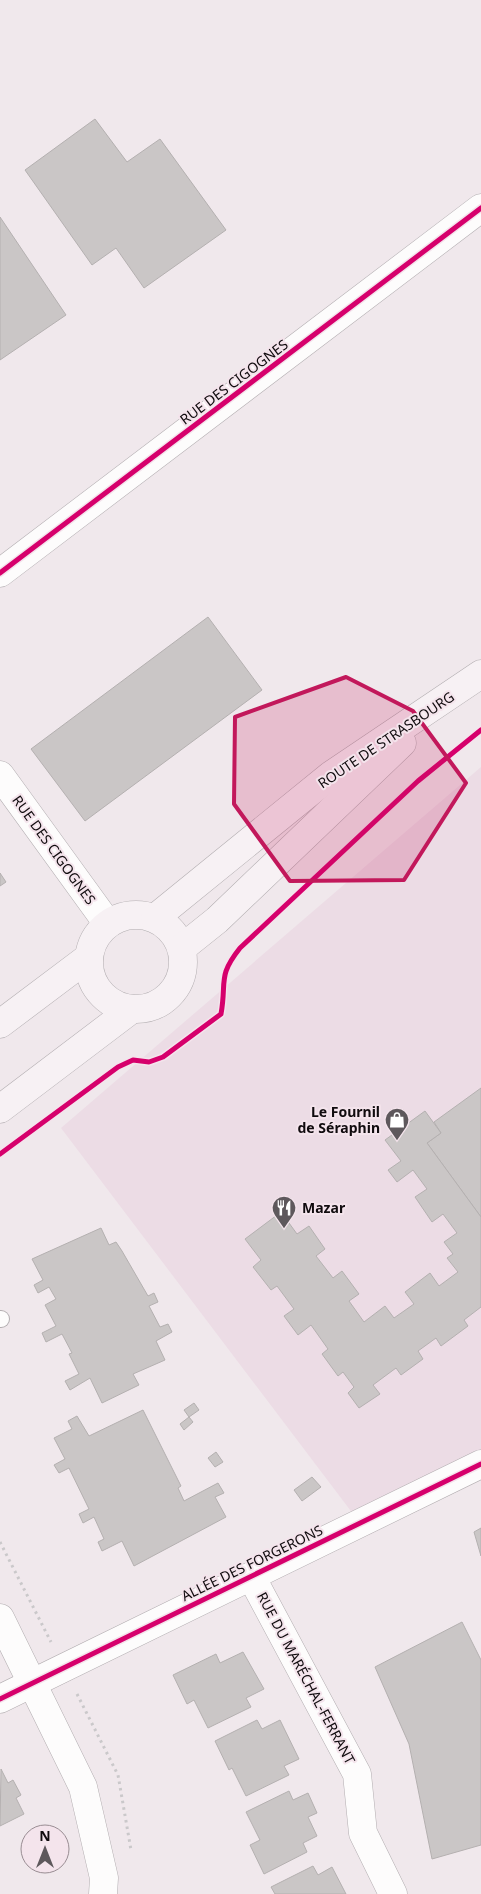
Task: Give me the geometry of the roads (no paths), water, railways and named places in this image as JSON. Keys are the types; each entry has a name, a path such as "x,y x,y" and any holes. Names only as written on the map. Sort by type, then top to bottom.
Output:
{"main road":[{"name":"ROUTE DE STRASBOURG","path":"155,918 331,774 471,681"},
{"name":"ROUTE DE STRASBOURG","path":"182,948 217,920 471,681"},
{"path":"130,915 155,918 171,930 182,948 184,963 181,978 173,992 164,1000 147,1008 132,1009 117,1005 105,997 96,986 90,972 89,957 92,944 108,924 130,915"},
{"path":"0,1024 89,957"},
{"path":"0,1109 132,1009"}],"street":[{"name":"RUE DES CIGOGNES","path":"0,573 481,208"},
{"name":"RUE DES CIGOGNES","path":"0,775 108,924"},
{"name":"ALLÉE DES FORGERONS","path":"0,1699 481,1464"},
{"name":"RUE DU MARÉCHAL-FERRANT","path":"251,1576 357,1774 363,1833 393,1894"},
{"path":"0,1618 83,1787 104,1878 104,1894"}],"place":[{"name":"Le Fournil de Séraphin","path":"397,1141"},
{"name":"Mazar","path":"284,1229"}]}
